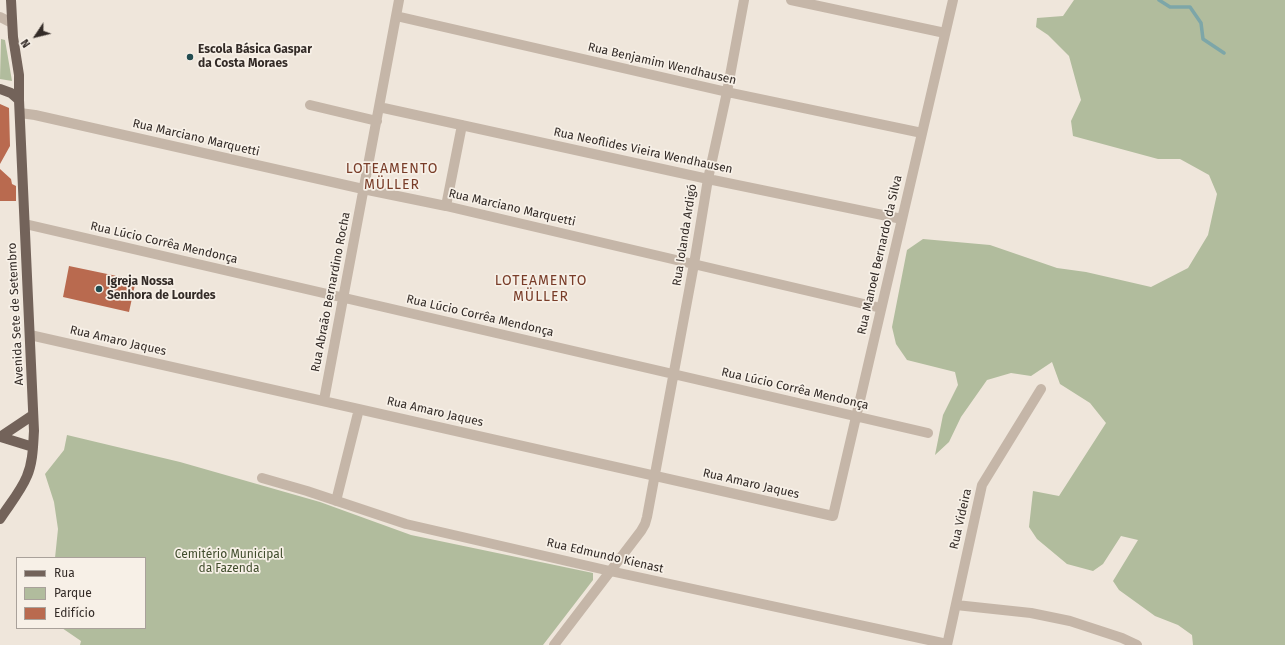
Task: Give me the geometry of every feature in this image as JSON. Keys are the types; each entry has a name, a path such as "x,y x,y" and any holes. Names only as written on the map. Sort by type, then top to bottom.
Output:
{"main road":[{"name":"Avenida Sete de Setembro","path":"0,519 28,475 33,447 30,335 19,75 10,0"},
{"path":"0,90 11,93 19,100"},
{"path":"0,437 33,415"},
{"path":"0,437 33,447"}],"street":[{"name":"Rua Abraão Bernardino Rocha","path":"324,400 342,297 377,121 399,0"},
{"name":"Rua Iolanda Ardigó","path":"554,645 645,524 674,374 708,179 727,92 744,0"},
{"path":"791,0 945,33"},
{"name":"Rua Manoel Bernardo da Silva","path":"833,516 953,0"},
{"name":"Rua Benjamim Wendhausen","path":"396,16 727,92 922,133"},
{"path":"0,17 12,23"},
{"path":"310,105 377,121"},
{"name":"Rua Neoflides Vieira Wendhausen","path":"379,107 708,179 902,219"},
{"name":"Rua Marciano Marquetti","path":"20,113 58,120 363,190 446,206 881,308"},
{"path":"446,206 462,124"},
{"name":"Rua Lúcio Corrêa Mendonça","path":"25,224 928,433"},
{"name":"Rua Amaro Jaques","path":"30,335 324,400 833,516"},
{"name":"Rua Videira","path":"947,644 982,485 1040,389"},
{"path":"336,501 359,408"},
{"name":"Rua Edmundo Kienast","path":"262,478 406,524 610,572 947,644"},
{"path":"956,605 1031,614 1070,621 1122,638 1137,645"}],"green space":[{"path":"1074,0 1285,0 1285,645 1193,645 1192,635 1178,625 1155,616 1119,590 1113,581 1138,540 1121,536 1103,564 1093,571 1067,564 1037,539 1029,527 1033,491 1059,496 1106,423 1090,403 1060,384 1052,362 1031,376 1011,373 987,380 961,417 949,442 935,455 943,415 958,385 955,372 907,360 896,344 892,327 907,250 923,239 990,245 1057,268 1086,272 1151,287 1188,268 1208,235 1217,194 1209,175 1180,159 1158,159 1073,136 1071,121 1081,100 1069,56 1048,35 1036,27 1037,18 1063,16"},
{"path":"1,39 5,40 12,81 0,79"},
{"name":"Cemitério Municipal da Fazenda","path":"67,435 180,462 320,502 411,535 593,573 593,580 543,645 80,645 81,641 63,629 146,629 146,557 55,557 58,529 54,502 45,474 64,450"}],"building":[{"path":"0,104 9,108 10,146 0,164"},
{"path":"0,169 11,179 12,184 16,186 16,201 0,201"},
{"name":"Igreja Nossa Senhora de Lourdes","path":"69,266 136,280 129,312 63,297"}],"waterway":[{"path":"1159,0 1170,7 1190,7 1201,23 1203,39 1224,53"}],"place":[{"name":"Escola Básica Gaspar da Costa Moraes","path":"190,57"},
{"name":"Igreja Nossa Senhora de Lourdes","path":"99,289"}],"district":[{"name":"LOTEAMENTO MÜLLER","path":"392,178"},
{"name":"LOTEAMENTO MÜLLER","path":"541,290"}]}
